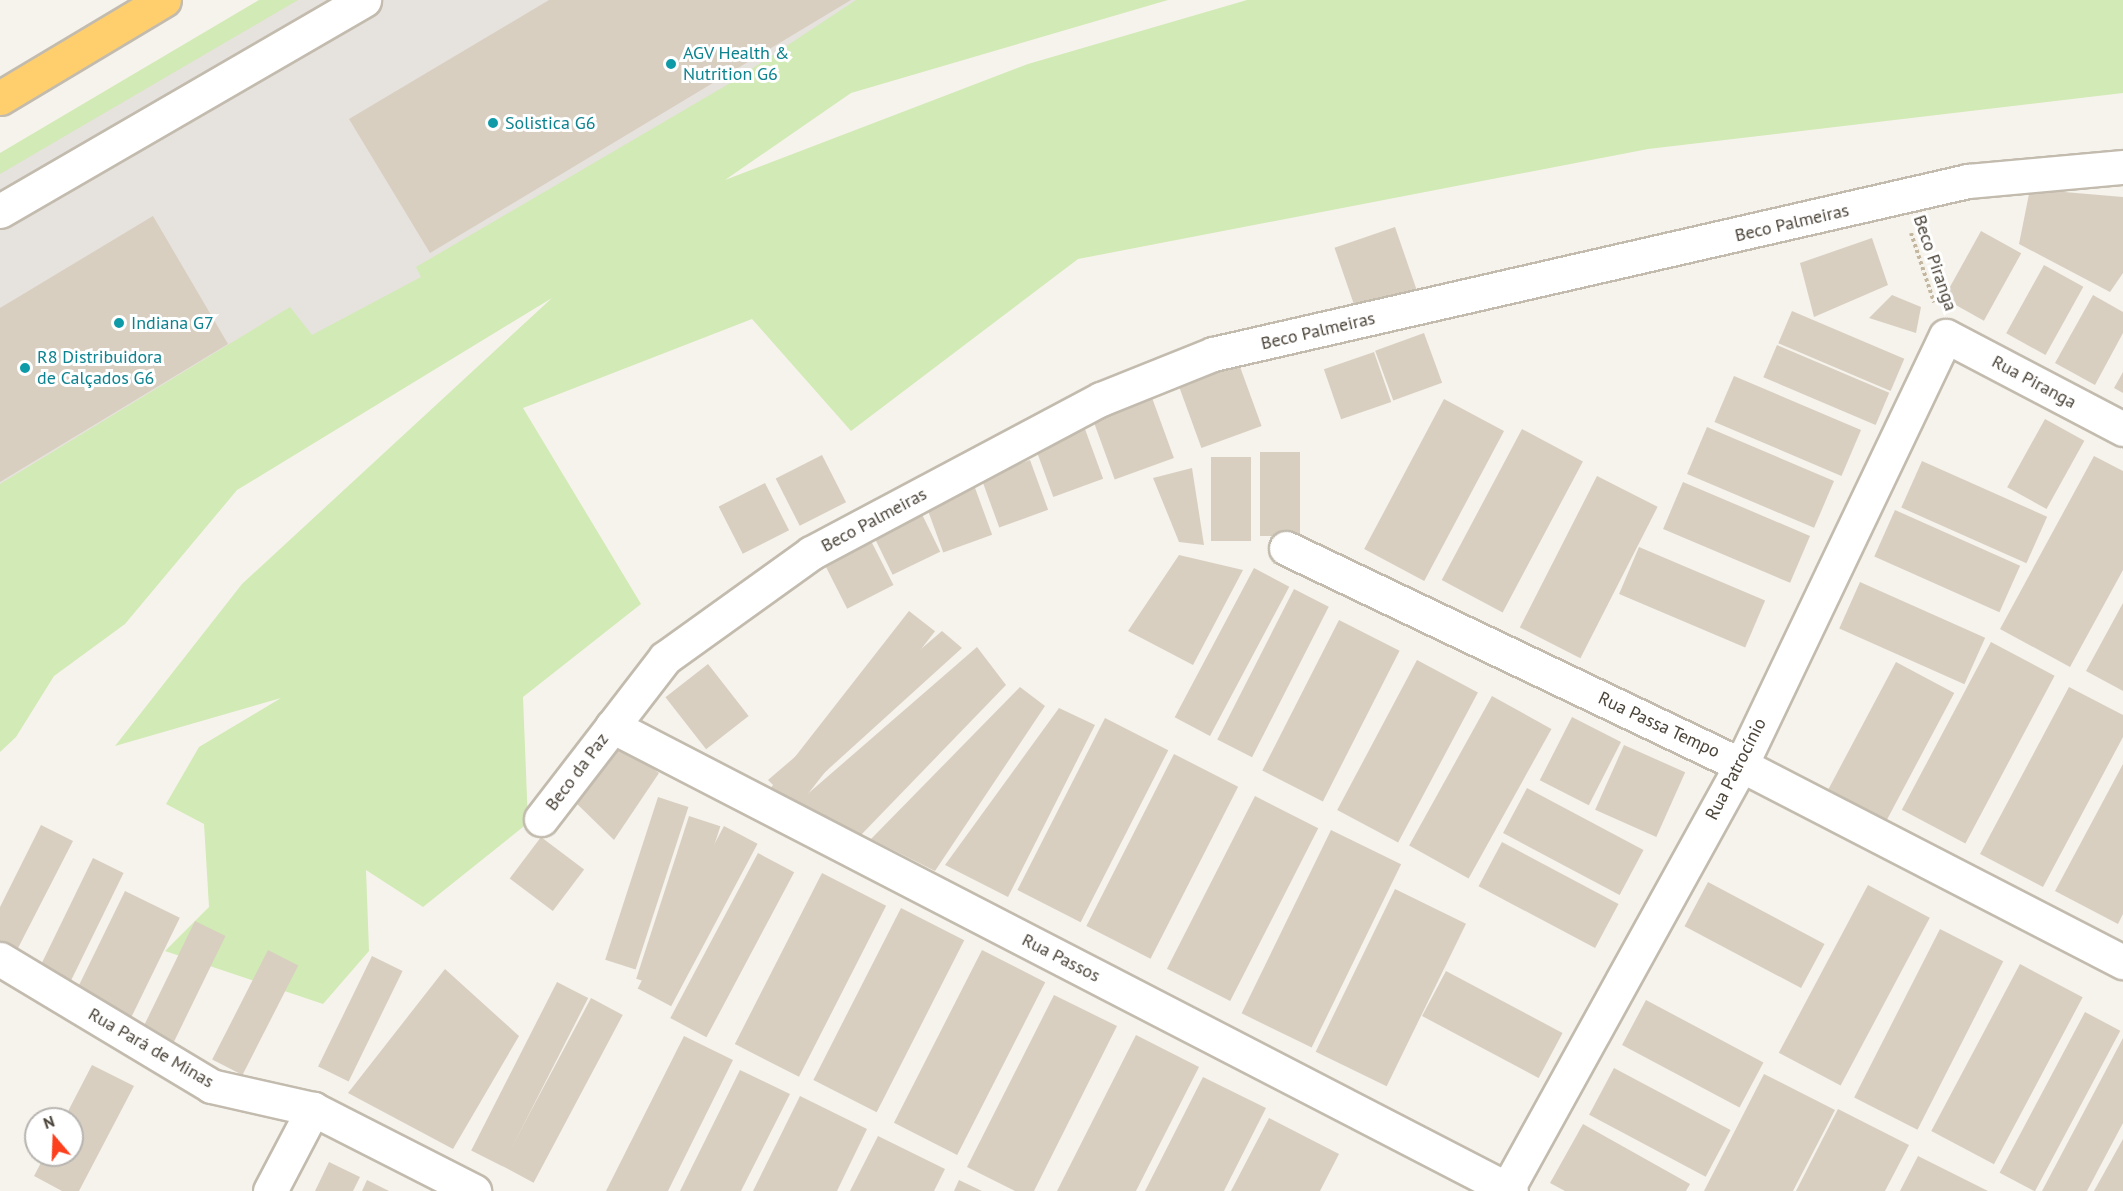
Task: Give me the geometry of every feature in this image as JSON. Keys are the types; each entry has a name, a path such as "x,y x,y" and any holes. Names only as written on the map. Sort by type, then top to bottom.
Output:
{"highway":[{"path":"0,98 165,0"}],"street":[{"path":"0,211 364,0"},
{"name":"Beco Palmeiras","path":"612,726 665,658 811,553 1101,399 1213,354 1968,182 2123,167"},
{"name":"Rua Piranga","path":"1946,336 2123,429"},
{"name":"Rua Patrocínio","path":"1508,1190 1741,765 1946,336"},
{"name":"Rua Passa Tempo","path":"1286,548 1741,765 2123,962"},
{"name":"Beco da Paz","path":"541,819 612,726"},
{"name":"Rua Passos","path":"612,726 1508,1190"},
{"name":"Rua Pará de Minas","path":"0,959 211,1086 313,1109 474,1191"},
{"path":"270,1191 313,1109"}],"path":[{"name":"Beco Piranga","path":"1899,198 1946,336"}],"shaded area":[{"path":"283,0 967,0 289,374 0,687 0,169"}],"green space":[{"path":"259,0 298,0 0,174 0,153"},
{"path":"856,0 1168,0 851,93 725,180 1028,64 1247,0 2123,0 2123,93 1648,149 1078,259 851,431 752,319 523,408 641,604 523,697 528,823 423,907 366,870 369,951 323,1004 165,951 209,907 204,824 166,804 199,747 281,698 115,746 242,584 552,298 237,490 125,624 54,676 16,737 0,752 0,484 290,307 312,335 421,277 416,267 732,82"}],"building":[{"name":"Solistica G6","path":"549,0 851,0 430,253 349,119"},
{"path":"2030,189 2123,197 2123,273 2110,292 2019,244"},
{"name":"Indiana G7","path":"153,216 228,344 0,482 0,308"},
{"path":"1395,227 1417,290 1356,311 1334,248"},
{"path":"1981,231 2021,253 1984,321 1944,298"},
{"path":"1872,238 1888,285 1814,317 1800,263"},
{"path":"2044,265 2083,287 2046,355 2006,333"},
{"path":"1892,295 1921,307 1916,333 1869,318"},
{"path":"2093,295 2123,312 2123,333 2095,385 2055,363"},
{"path":"1792,311 1904,359 1891,391 1778,343"},
{"path":"1424,333 1442,383 1393,401 1375,351"},
{"path":"1777,345 1889,393 1876,425 1763,377"},
{"path":"1374,352 1391,402 1341,419 1324,369"},
{"path":"1239,364 1262,426 1201,448 1179,386"},
{"path":"2123,372 2123,393 2114,388"},
{"path":"1734,376 1861,430 1841,476 1714,422"},
{"path":"1151,395 1174,458 1115,480 1092,417"},
{"path":"1444,399 1504,431 1424,581 1364,549"},
{"path":"2045,419 2084,441 2047,509 2007,487"},
{"path":"1707,427 1834,481 1814,528 1687,474"},
{"path":"1085,429 1103,479 1053,497 1035,447"},
{"path":"1522,429 1583,461 1503,612 1442,580"},
{"path":"1260,452 1300,452 1300,536 1260,536"},
{"path":"822,455 846,502 800,526 776,479"},
{"path":"2094,456 2123,471 2123,570 2070,667 2000,629"},
{"path":"1211,457 1251,457 1251,541 1211,541"},
{"path":"1030,460 1048,510 999,528 981,478"},
{"path":"1922,461 2047,517 2026,563 1901,508"},
{"path":"1192,468 1204,545 1179,542 1153,478"},
{"path":"1597,476 1658,507 1580,658 1520,627"},
{"path":"1683,482 1810,536 1790,583 1663,529"},
{"path":"765,483 789,530 743,554 719,507"},
{"path":"974,485 992,535 943,553 925,503"},
{"path":"917,504 940,552 893,575 869,527"},
{"path":"1895,510 2020,566 1999,612 1874,557"},
{"path":"869,537 894,585 847,609 823,561"},
{"path":"1639,547 1765,601 1745,647 1619,594"},
{"path":"1179,555 1243,570 1193,665 1128,631"},
{"path":"1254,568 1289,587 1210,736 1175,717"},
{"path":"1860,582 1985,638 1964,684 1839,629"},
{"path":"1294,589 1329,607 1252,757 1217,740"},
{"path":"2123,603 2123,691 2086,671"},
{"path":"909,611 935,631 795,811 769,791"},
{"path":"1339,620 1400,651 1323,801 1262,771"},
{"path":"942,631 962,648 791,803 768,780"},
{"path":"1991,642 2055,676 1965,844 1902,810"},
{"path":"977,647 1006,685 860,836 796,804"},
{"path":"1417,660 1478,692 1398,842 1337,810"},
{"path":"1896,662 1954,693 1887,820 1828,789"},
{"path":"708,664 749,716 706,749 665,697"},
{"path":"1020,687 1045,706 935,871 871,839"},
{"path":"2069,687 2123,715 2123,737 2043,887 1980,854"},
{"path":"1492,696 1551,729 1469,879 1409,846"},
{"path":"1059,708 1095,725 1008,897 945,865"},
{"path":"1572,717 1621,742 1589,805 1540,780"},
{"path":"1105,718 1168,750 1081,922 1017,890"},
{"path":"619,743 659,773 614,840 574,801"},
{"path":"1624,745 1685,772 1656,837 1595,810"},
{"path":"1174,754 1238,787 1151,959 1086,926"},
{"path":"2123,764 2123,914 2118,924 2055,891"},
{"path":"1527,788 1644,850 1620,895 1503,833"},
{"path":"1255,796 1318,828 1230,1001 1167,969"},
{"path":"658,797 688,807 636,970 605,960"},
{"path":"689,816 720,826 668,989 636,979"},
{"path":"41,825 73,841 17,950 0,941 0,907"},
{"path":"724,826 758,844 671,1006 638,988"},
{"path":"1331,830 1401,864 1312,1048 1242,1013"},
{"path":"541,837 584,869 553,911 510,879"},
{"path":"1502,842 1619,904 1595,948 1479,886"},
{"path":"758,853 794,872 706,1037 670,1018"},
{"path":"93,858 124,873 70,983 40,968"},
{"path":"822,873 886,906 799,1077 735,1044"},
{"path":"1708,882 1825,944 1801,988 1685,926"},
{"path":"1868,885 1930,918 1841,1086 1779,1053"},
{"path":"1395,889 1466,924 1387,1086 1316,1052"},
{"path":"125,891 180,918 129,1021 75,994"},
{"path":"901,908 964,940 877,1112 813,1080"},
{"path":"195,921 226,936 172,1046 141,1032"},
{"path":"1940,929 2003,961 1917,1130 1854,1097"},
{"path":"268,950 298,965 242,1075 212,1060"},
{"path":"982,950 1045,982 957,1155 894,1123"},
{"path":"372,956 403,971 349,1081 318,1067"},
{"path":"2020,964 2083,997 1994,1164 1931,1131"},
{"path":"445,969 519,1036 453,1149 348,1093"},
{"path":"1446,971 1563,1033 1539,1078 1422,1016"},
{"path":"557,982 588,998 502,1166 471,1150"},
{"path":"1054,995 1117,1026 1034,1191 1015,1191 967,1167"},
{"path":"591,998 623,1015 534,1183 502,1166"},
{"path":"1646,1000 1763,1062 1739,1107 1622,1045"},
{"path":"2085,1012 2120,1031 2035,1191 2000,1173"},
{"path":"1136,1035 1199,1067 1136,1191 1057,1191"},
{"path":"684,1036 733,1060 668,1191 606,1191"},
{"path":"2123,1038 2123,1123 2087,1191 2042,1191"},
{"path":"92,1065 134,1086 79,1191 62,1191 34,1176 39,1167 84,1167 84,1107 70,1107"},
{"path":"1614,1068 1731,1130 1706,1177 1589,1115"},
{"path":"740,1070 790,1094 741,1191 680,1191"},
{"path":"1764,1074 1835,1110 1793,1191 1704,1191"},
{"path":"1203,1077 1266,1108 1224,1191 1145,1191"},
{"path":"800,1096 867,1129 837,1191 753,1191"},
{"path":"1838,1109 1909,1145 1885,1191 1796,1191"},
{"path":"1269,1118 1339,1154 1320,1191 1231,1191"},
{"path":"1583,1124 1690,1184 1686,1191 1565,1191 1550,1183"},
{"path":"878,1136 945,1169 934,1191 850,1191"},
{"path":"2123,1139 2123,1191 2094,1191"},
{"path":"1918,1156 1988,1191 1900,1191"},
{"path":"329,1162 360,1177 353,1191 315,1191"},
{"path":"367,1180 389,1191 362,1191"},
{"path":"959,1180 982,1191 954,1191"}],"place":[{"name":"AGV Health & Nutrition G6","path":"671,64"},
{"name":"Solistica G6","path":"493,123"},
{"name":"Indiana G7","path":"119,323"},
{"name":"R8 Distribuidora de Calçados G6","path":"25,368"}]}
